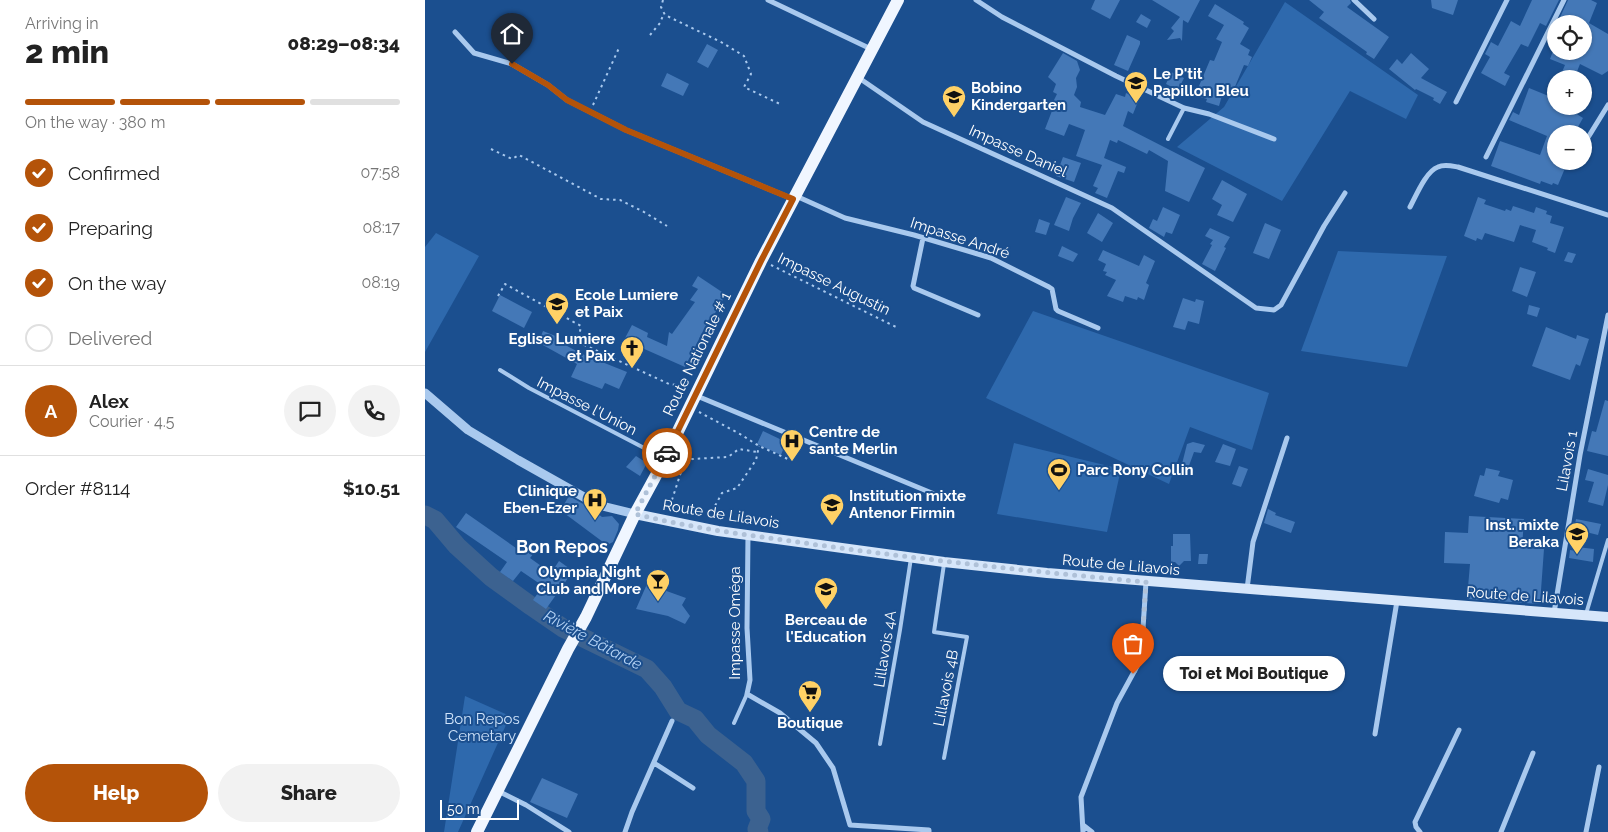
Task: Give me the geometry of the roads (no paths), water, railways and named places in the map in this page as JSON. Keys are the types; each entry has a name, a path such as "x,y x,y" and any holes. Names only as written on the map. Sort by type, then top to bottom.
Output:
{"main road":[{"name":"Route Nationale # 1","path":"477,832 568,649 586,617 761,261 858,78 896,1"},
{"name":"Route de Lilavois","path":"635,514 718,531 911,558 1047,574 1608,617"}],"street":[{"path":"768,0 872,50"},
{"path":"976,0 1002,17 1116,76 1184,108 1209,114 1274,139"},
{"path":"1354,0 1374,19"},
{"path":"1456,102 1507,0"},
{"path":"1486,157 1564,0"},
{"name":"Impasse André","path":"455,32 474,53 512,64 548,85 567,100 626,130 845,218 991,258 1052,289 1058,311 1098,328"},
{"name":"Impasse Daniel","path":"858,78 923,122 1112,208 1256,308 1274,310 1281,305 1345,193"},
{"path":"1592,131 1608,105"},
{"path":"1410,206 1432,170 1439,166 1447,165 1608,215"},
{"path":"923,238 913,284 914,288 978,315"},
{"name":"Lilavois 1","path":"1553,613 1580,455 1608,315"},
{"path":"697,391 939,496"},
{"path":"425,394 468,430 526,464 598,505 635,514"},
{"path":"1247,590 1253,542 1287,438"},
{"name":"Impasse Oméga","path":"748,535 747,628 750,680 747,694 780,713 816,743 833,768 850,825 850,832"},
{"path":"1083,832 1081,797 1117,703 1141,659 1146,582"},
{"path":"1375,734 1397,601"},
{"path":"625,832 631,812 672,721"},
{"path":"1420,832 1415,822 1459,730"},
{"path":"1501,832 1533,753"},
{"path":"654,763 693,788"},
{"path":"1586,832 1599,767"},
{"path":"497,790 526,805 569,832"},
{"path":"1083,824 1093,832"},
{"path":"850,825 929,830 929,832"}],"lane":[{"path":"1168,139 1184,108"},
{"name":"Impasse l'Union","path":"500,370 529,388 648,450 667,454"},
{"path":"1585,616 1608,540"},
{"name":"Lillavois 4A","path":"880,744 899,640 911,558"},
{"name":"Lillavois 4B","path":"944,562 934,632 967,637 944,758"},
{"path":"734,723 747,694"}],"waterway":[{"name":"Rivière Bâtarde","path":"425,515 435,520 457,546 491,577 531,606 563,628 647,669 663,687 678,711 695,719 708,735 744,763 756,781 756,811 761,819 757,829 759,832"}],"place":[{"name":"Le P'tit Papillon Bleu","path":"1136,104"},
{"name":"Bobino Kindergarten","path":"954,118"},
{"name":"Ecole Lumiere et Paix","path":"557,325"},
{"name":"Eglise Lumiere et Paix","path":"632,369"},
{"name":"Centre de sante Merlin","path":"792,462"},
{"name":"Parc Rony Collin","path":"1059,491"},
{"name":"Clinique Eben-Ezer","path":"595,521"},
{"name":"Institution mixte Antenor Firmin","path":"832,526"},
{"name":"Inst. mixte Beraka","path":"1577,555"},
{"name":"Olympia Night Club and More","path":"658,602"},
{"name":"Berceau de l'Education","path":"826,610"},
{"name":"Toi et Moi Boutique","path":"1133,674"},
{"name":"Boutique","path":"810,713"}],"district":[{"name":"Bon Repos","path":"562,546"}],"park label":[{"name":"Bon Repos Cemetary","path":"482,728"}]}
